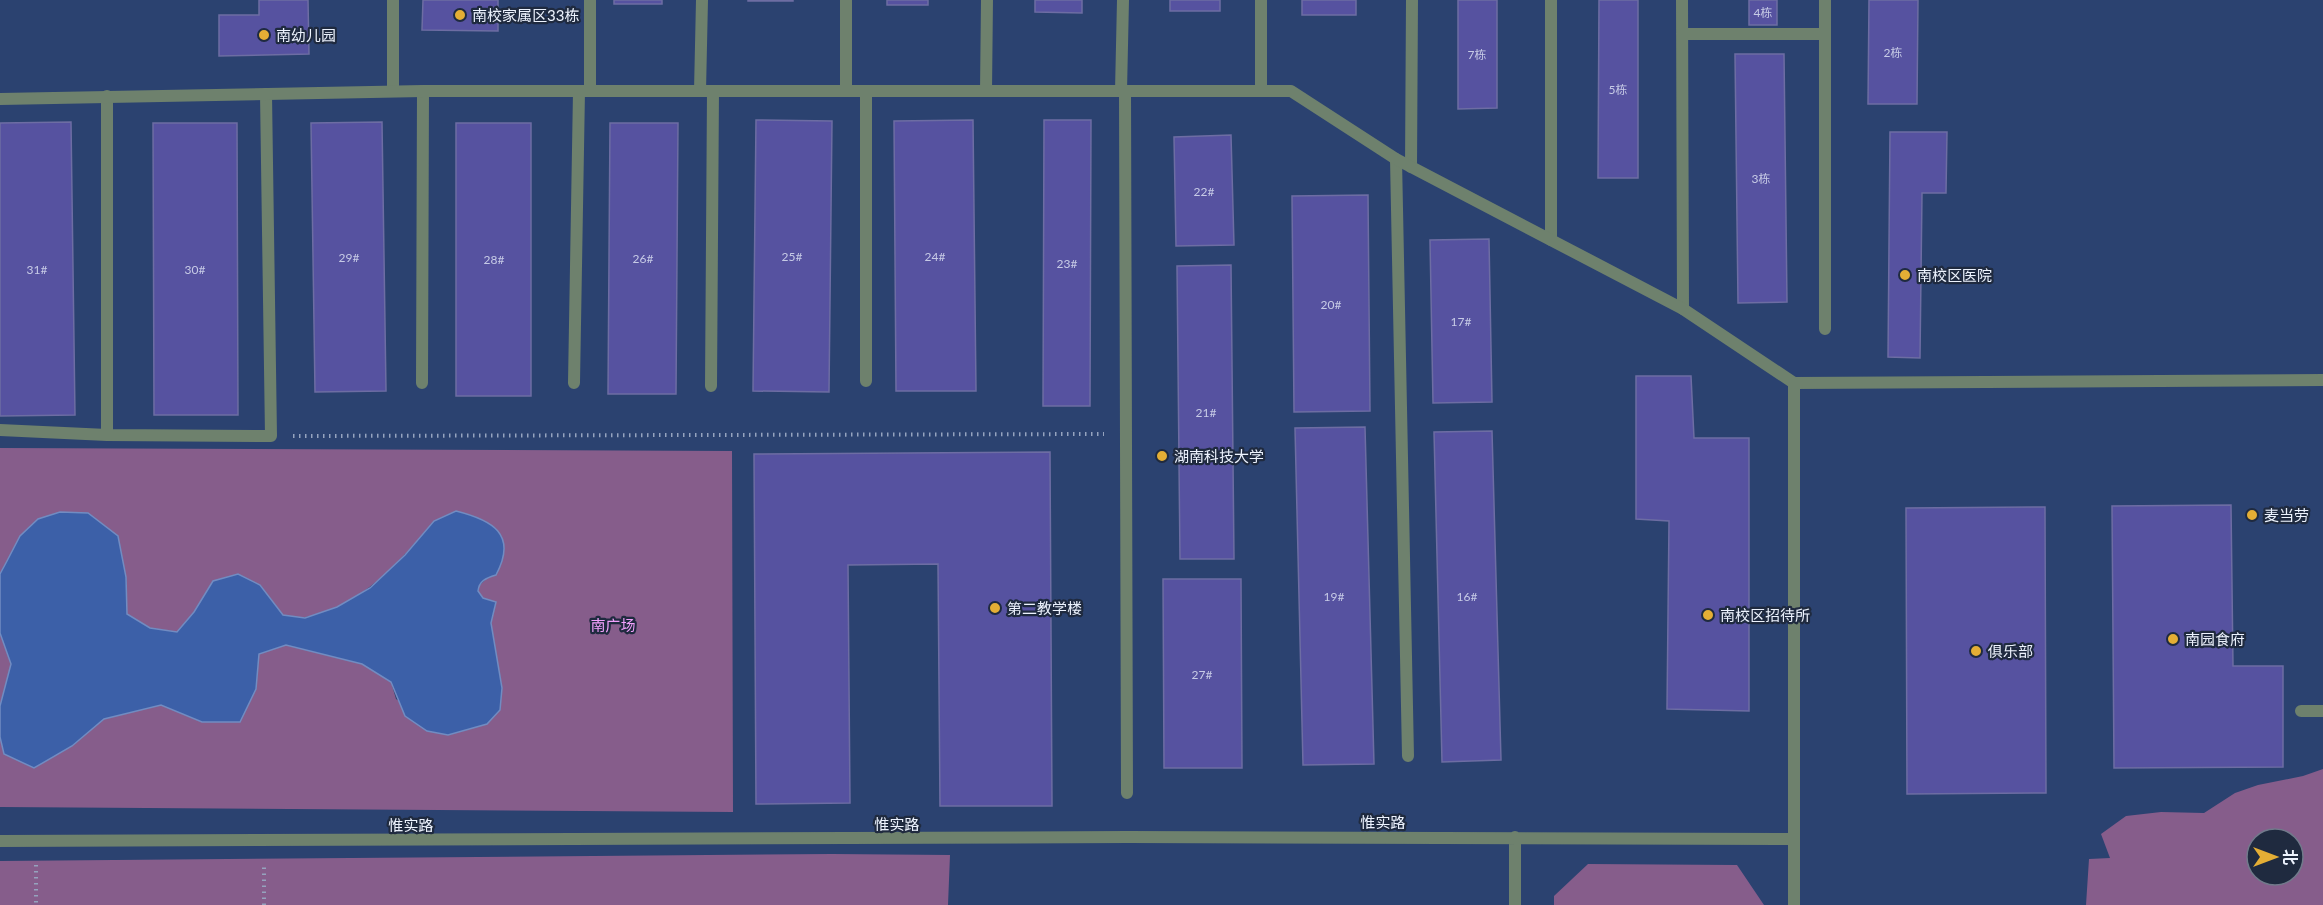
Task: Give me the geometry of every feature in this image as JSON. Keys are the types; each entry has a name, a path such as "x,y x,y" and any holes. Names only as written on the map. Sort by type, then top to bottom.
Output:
{"street":[{"path":"393,0 393,91"},
{"path":"574,383 584,91 590,0"},
{"path":"702,0 706,91 711,386"},
{"path":"846,0 846,91"},
{"path":"986,91 987,0"},
{"path":"1123,0 1127,793"},
{"path":"1261,91 1262,0"},
{"path":"1411,167 1412,0"},
{"path":"1551,0 1551,240"},
{"path":"1682,0 1683,309"},
{"path":"1825,0 1825,329"},
{"path":"1682,34 1825,34"},
{"path":"0,99 393,91 1291,91 1396,159 1683,309 1794,383 2323,380"},
{"path":"422,383 423,91"},
{"path":"866,91 866,381"},
{"path":"0,430 107,435 271,436 266,94"},
{"path":"107,96 107,435"},
{"path":"1396,159 1408,756"},
{"path":"1794,383 1794,905"},
{"path":"2301,711 2323,711"},
{"path":"1515,837 1515,905"},
{"name":"惟实路","path":"0,841 1515,837 1794,839"}],"path":[{"path":"271,436 1126,434"},
{"path":"264,860 264,905"},
{"path":"36,861 36,905"}],"green space":[{"name":"南广场","path":"0,448 732,451 733,812 0,807 0,737 4,754 72,746 104,719 161,705 202,722 256,689 259,654 286,645 362,664 391,682 396,699 448,735 487,724 502,688 491,623 496,602 483,598 478,592 479,586 488,577 434,521 378,580 362,593 326,612 303,618 283,615 260,585 194,612 178,632 150,628 127,614 126,577 7,561 0,574"},
{"path":"0,633 11,664 0,706"},
{"path":"2323,769 2323,905 2086,905 2089,859 2110,858 2101,834 2126,816 2161,812 2204,813 2235,793 2258,785 2303,776"},
{"path":"950,855 948,905 0,905 0,861"},
{"path":"1588,864 1737,865 1764,905 1554,905 1554,896"}],"water":[{"path":"456,511 490,524 503,539 502,561 496,575 484,580 478,591 483,598 496,602 491,623 502,688 500,710 487,724 448,735 427,731 405,716 391,682 362,664 286,645 259,654 256,689 240,722 202,722 161,705 104,719 72,746 34,768 4,754 0,737 0,706 11,664 0,633 0,574 20,536 38,519 60,512 88,513 118,536 126,577 127,614 150,628 177,632 194,612 213,581 238,574 260,585 283,615 305,618 337,607 370,588 405,555 434,521"}],"building":[{"name":"南幼儿园","path":"259,0 308,0 309,54 219,56 219,15 259,15"},
{"name":"南校家属区33栋","path":"423,0 498,0 498,31 422,30"},
{"path":"614,0 662,0 662,4 614,4"},
{"path":"793,0 793,1 748,1"},
{"path":"887,0 928,0 928,5 887,5"},
{"path":"1035,0 1082,0 1082,13 1035,12"},
{"path":"1170,0 1220,0 1220,11 1170,11"},
{"path":"1302,0 1356,0 1356,15 1302,15"},
{"path":"1458,0 1497,0 1497,108 1458,109"},
{"path":"1599,0 1638,0 1638,178 1598,178"},
{"path":"1749,0 1777,0 1777,25 1749,25"},
{"path":"1869,0 1918,0 1917,104 1868,104"},
{"path":"1735,54 1784,54 1787,302 1738,303"},
{"path":"756,120 832,121 829,392 753,391"},
{"path":"973,120 976,391 896,391 894,121"},
{"path":"1044,120 1091,120 1090,406 1043,406"},
{"path":"71,122 75,415 0,416 0,123"},
{"path":"382,122 386,391 315,392 311,123"},
{"path":"153,123 237,123 238,415 154,415"},
{"path":"456,123 531,123 531,396 456,396"},
{"path":"610,123 678,123 676,394 608,394"},
{"name":"南校区医院","path":"1890,132 1947,132 1946,193 1922,193 1920,358 1888,357"},
{"path":"1231,135 1234,245 1176,246 1174,137"},
{"path":"1368,195 1370,411 1294,412 1292,196"},
{"path":"1489,239 1492,402 1433,403 1430,240"},
{"path":"1231,265 1234,559 1180,559 1177,266"},
{"name":"南校区招待所","path":"1636,376 1691,376 1694,438 1749,438 1749,711 1667,709 1669,521 1636,519"},
{"path":"1365,427 1374,764 1303,765 1295,428"},
{"path":"1492,431 1501,760 1442,762 1434,432"},
{"name":"第二教学楼","path":"1050,452 1052,806 940,806 938,564 848,565 850,803 756,804 754,454"},
{"name":"南园食府","path":"2231,505 2233,666 2283,666 2283,767 2114,768 2112,506"},
{"name":"俱乐部","path":"2045,507 2046,793 1907,794 1906,508"},
{"path":"1163,579 1241,579 1242,768 1164,768"}],"place":[{"name":"南校家属区33栋","path":"460,15"},
{"name":"南幼儿园","path":"264,35"},
{"name":"南校区医院","path":"1905,275"},
{"name":"湖南科技大学","path":"1162,456"},
{"name":"麦当劳","path":"2252,515"},
{"name":"第二教学楼","path":"995,608"},
{"name":"南校区招待所","path":"1708,615"},
{"name":"南园食府","path":"2173,639"},
{"name":"俱乐部","path":"1976,651"}]}
